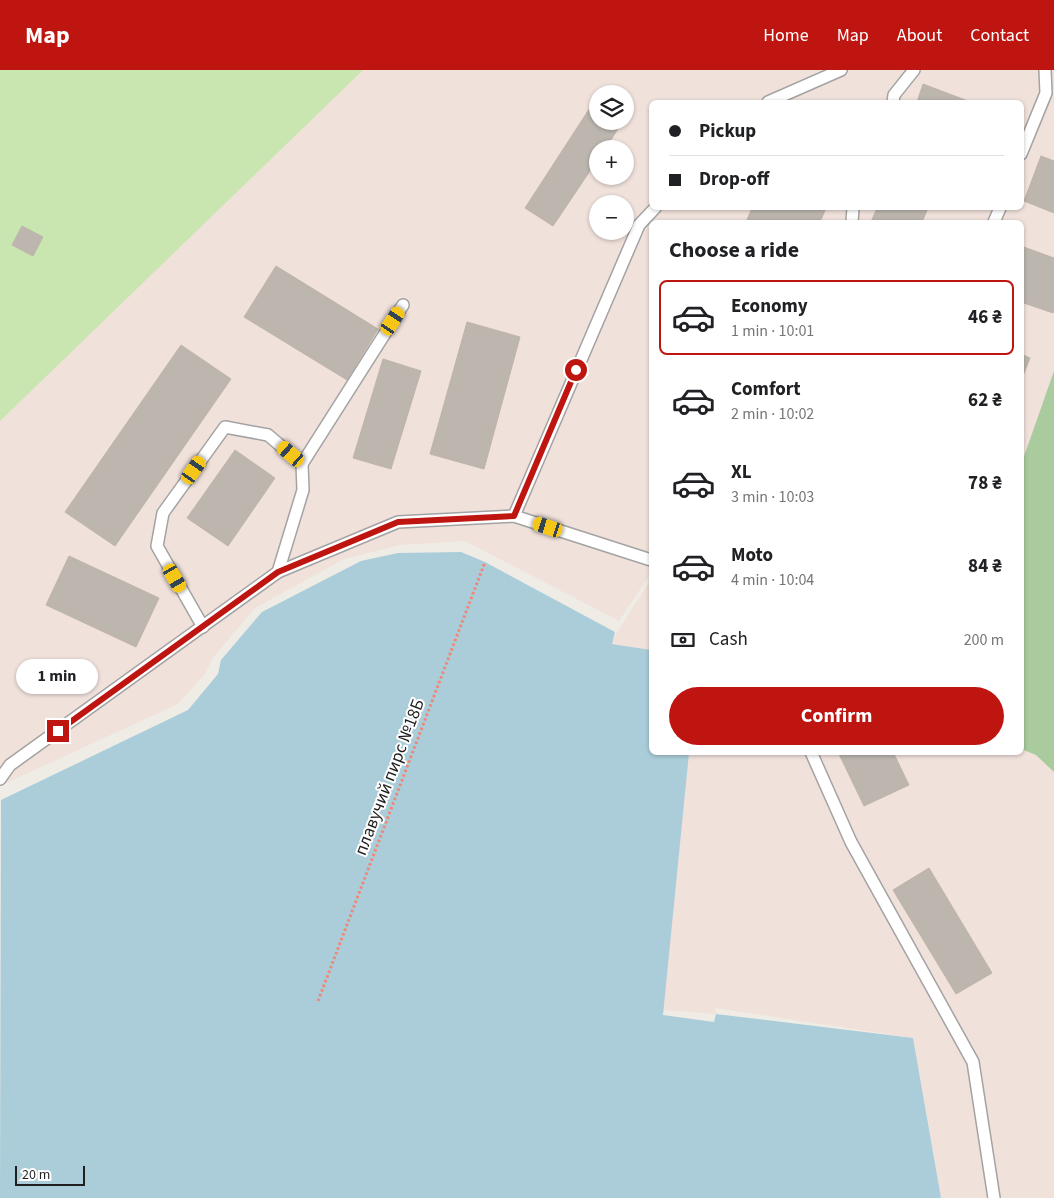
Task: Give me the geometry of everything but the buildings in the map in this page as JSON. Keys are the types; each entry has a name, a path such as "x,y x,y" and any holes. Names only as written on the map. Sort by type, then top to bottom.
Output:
{"lane":[{"path":"773,100 841,70"},
{"path":"893,100 894,94 914,70"},
{"path":"1024,147 1046,93 1045,70"},
{"path":"514,516 639,225 653,210"},
{"path":"278,572 303,490 302,464 403,305"},
{"path":"203,627 157,546 163,513 224,427 268,435 302,464"},
{"path":"0,779 10,765 278,572 398,522 514,516 649,559"},
{"path":"812,755 851,842 973,1062 994,1198"}],"path":[{"name":"плавучий пирс №18Б","path":"318,1001 485,562"}],"shaded area":[{"path":"0,70 1054,70 1054,1198 941,1198 913,1038 715,1008 716,1014 663,1010 689,755 1024,755 1024,220 649,220 649,576 619,621 465,541 400,545 344,559 255,608 213,658 204,675 178,704 0,786"},
{"path":"649,582 649,650 612,644 613,639"}],"green space":[{"path":"0,70 363,70 0,421"},
{"path":"1054,371 1054,772 1036,755 1024,750 1024,456"}],"water":[{"path":"461,552 485,562 615,632 612,644 649,650 649,755 689,755 663,1015 714,1022 716,1014 913,1038 941,1198 0,1198 1,800 188,710 218,674 221,660 262,612 361,561 398,553"}],"route":[{"path":"58,731 278,572 398,522 514,516 576,370"}]}
